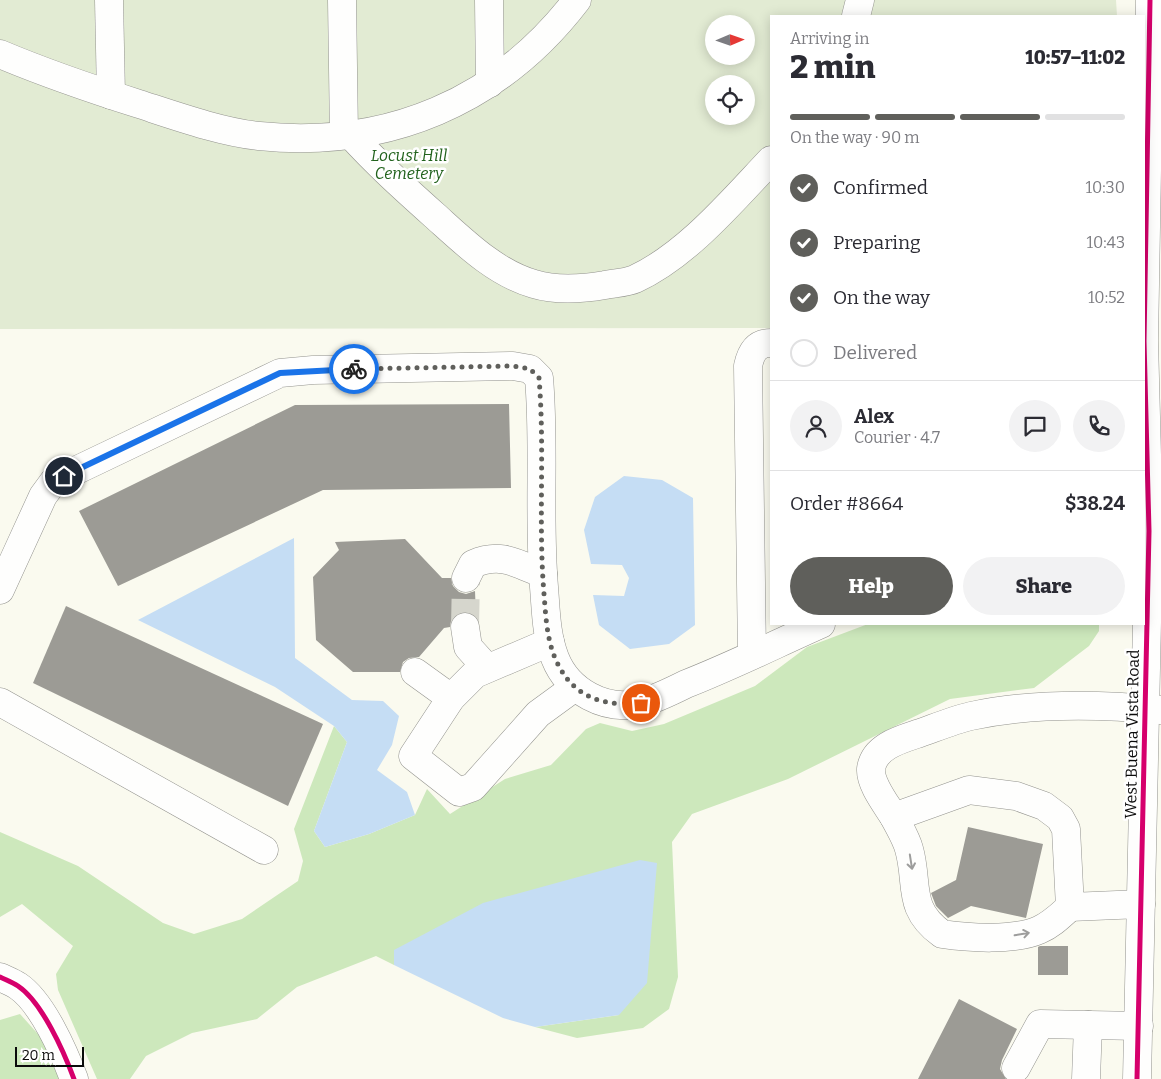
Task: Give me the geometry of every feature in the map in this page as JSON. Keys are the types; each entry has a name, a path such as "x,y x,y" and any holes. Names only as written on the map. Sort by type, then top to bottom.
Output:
{"street":[{"path":"109,0 111,95"},
{"path":"342,0 347,135 465,243 497,266 531,283 546,287 582,288 633,280 660,265 707,225 770,161"},
{"path":"489,0 490,83"},
{"path":"0,54 111,95 185,119 258,136 301,138 347,135 368,133 417,120 445,109 490,83 522,60 566,15 577,0"},
{"path":"856,15 860,0"},
{"name":"West Buena Vista Road","path":"1145,328 1153,226 1155,56 1150,0"},
{"path":"752,655 748,366 750,354 757,346 770,343"},
{"path":"0,590 42,496 54,481 280,373 313,370 513,366 530,369 539,378 541,394 543,574 550,642 560,669 575,687 599,702 620,706 641,703 820,625"},
{"name":"West Buena Vista Road","path":"1137,1079 1139,1026 1151,942 1141,904 1153,709 1151,532 1145,368"},
{"path":"466,578 472,564 487,558 504,558 543,574"},
{"path":"465,627 468,647 487,668"},
{"path":"550,642 475,674 451,698 413,756 459,792 473,787 538,714 575,687"},
{"path":"415,672 451,698"},
{"path":"0,702 264,850"},
{"path":"1141,904 1070,907 1055,922 1038,931 1020,936 942,934 932,927 915,898 908,848 894,817 876,785 871,770 875,756 894,742 970,716 1026,709 1153,709"},
{"path":"894,817 968,790 1016,796 1044,806 1060,818 1066,829 1070,907"},
{"path":"0,977 18,986 32,999 52,1031 74,1079"},
{"path":"1016,1068 1040,1024 1139,1026"},
{"path":"1086,1079 1088,1025"}],"green space":[{"name":"Locust Hill Cemetery","path":"0,0 1116,0 1117,15 770,15 770,328 0,329"},
{"path":"865,625 1099,625 1099,631 1089,646 1034,688 950,699 788,779 692,814 672,842 678,977 669,1009 643,1028 577,1038 535,1027 619,1015 395,950 394,965 376,956 297,987 257,1019 192,1033 146,1056 130,1079 97,1079 58,990 56,974 73,946 22,904 0,917 0,832 78,866 163,923 194,934 242,919 298,881 303,861 294,829 334,726 347,742 314,831 325,847 369,834 415,815 427,789 450,814 505,779 551,765 586,729 600,723 632,731 664,724 755,686 807,647"},
{"path":"20,1014 64,1063 67,1079 0,1079 0,1020"}],"water":[{"path":"624,476 662,480 693,498 695,625 669,644 630,649 599,625 593,595 624,596 629,578 622,565 591,564 584,530 595,497"},
{"path":"294,538 295,658 352,700 383,701 399,716 392,745 377,770 407,792 415,815 369,834 325,847 314,831 347,742 334,726 275,687 138,620"},
{"path":"640,860 657,863 647,983 619,1015 535,1027 503,1018 394,965 394,950 483,903"}],"building":[{"path":"509,404 511,488 323,490 118,586 79,511 295,405"},
{"path":"405,539 442,578 451,578 453,586 459,592 466,594 475,591 476,616 463,612 456,615 451,621 450,627 444,628 419,657 409,658 403,662 400,672 353,672 316,640 313,577 339,550 335,542"},
{"path":"66,606 323,724 288,806 33,683"},
{"path":"968,827 1043,844 1026,918 971,906 948,918 936,906 931,893 956,880"},
{"path":"1068,946 1068,975 1038,975 1038,947"},
{"path":"959,999 1017,1029 1002,1060 1000,1069 1006,1079 918,1079"}],"tunnel":[{"path":"465,627 466,578"}],"cycle path":[{"path":"1145,284 1150,0"},
{"path":"1137,1079 1149,531 1145,379"},
{"path":"0,977 27,993 44,1015 74,1079"}],"way so far":[{"path":"354,369 513,366 530,369 539,378 541,394 542,566 547,626 555,658 560,669 575,687 587,696 599,702 620,706 641,703"}],"route":[{"path":"64,476 280,373 354,369"}]}
